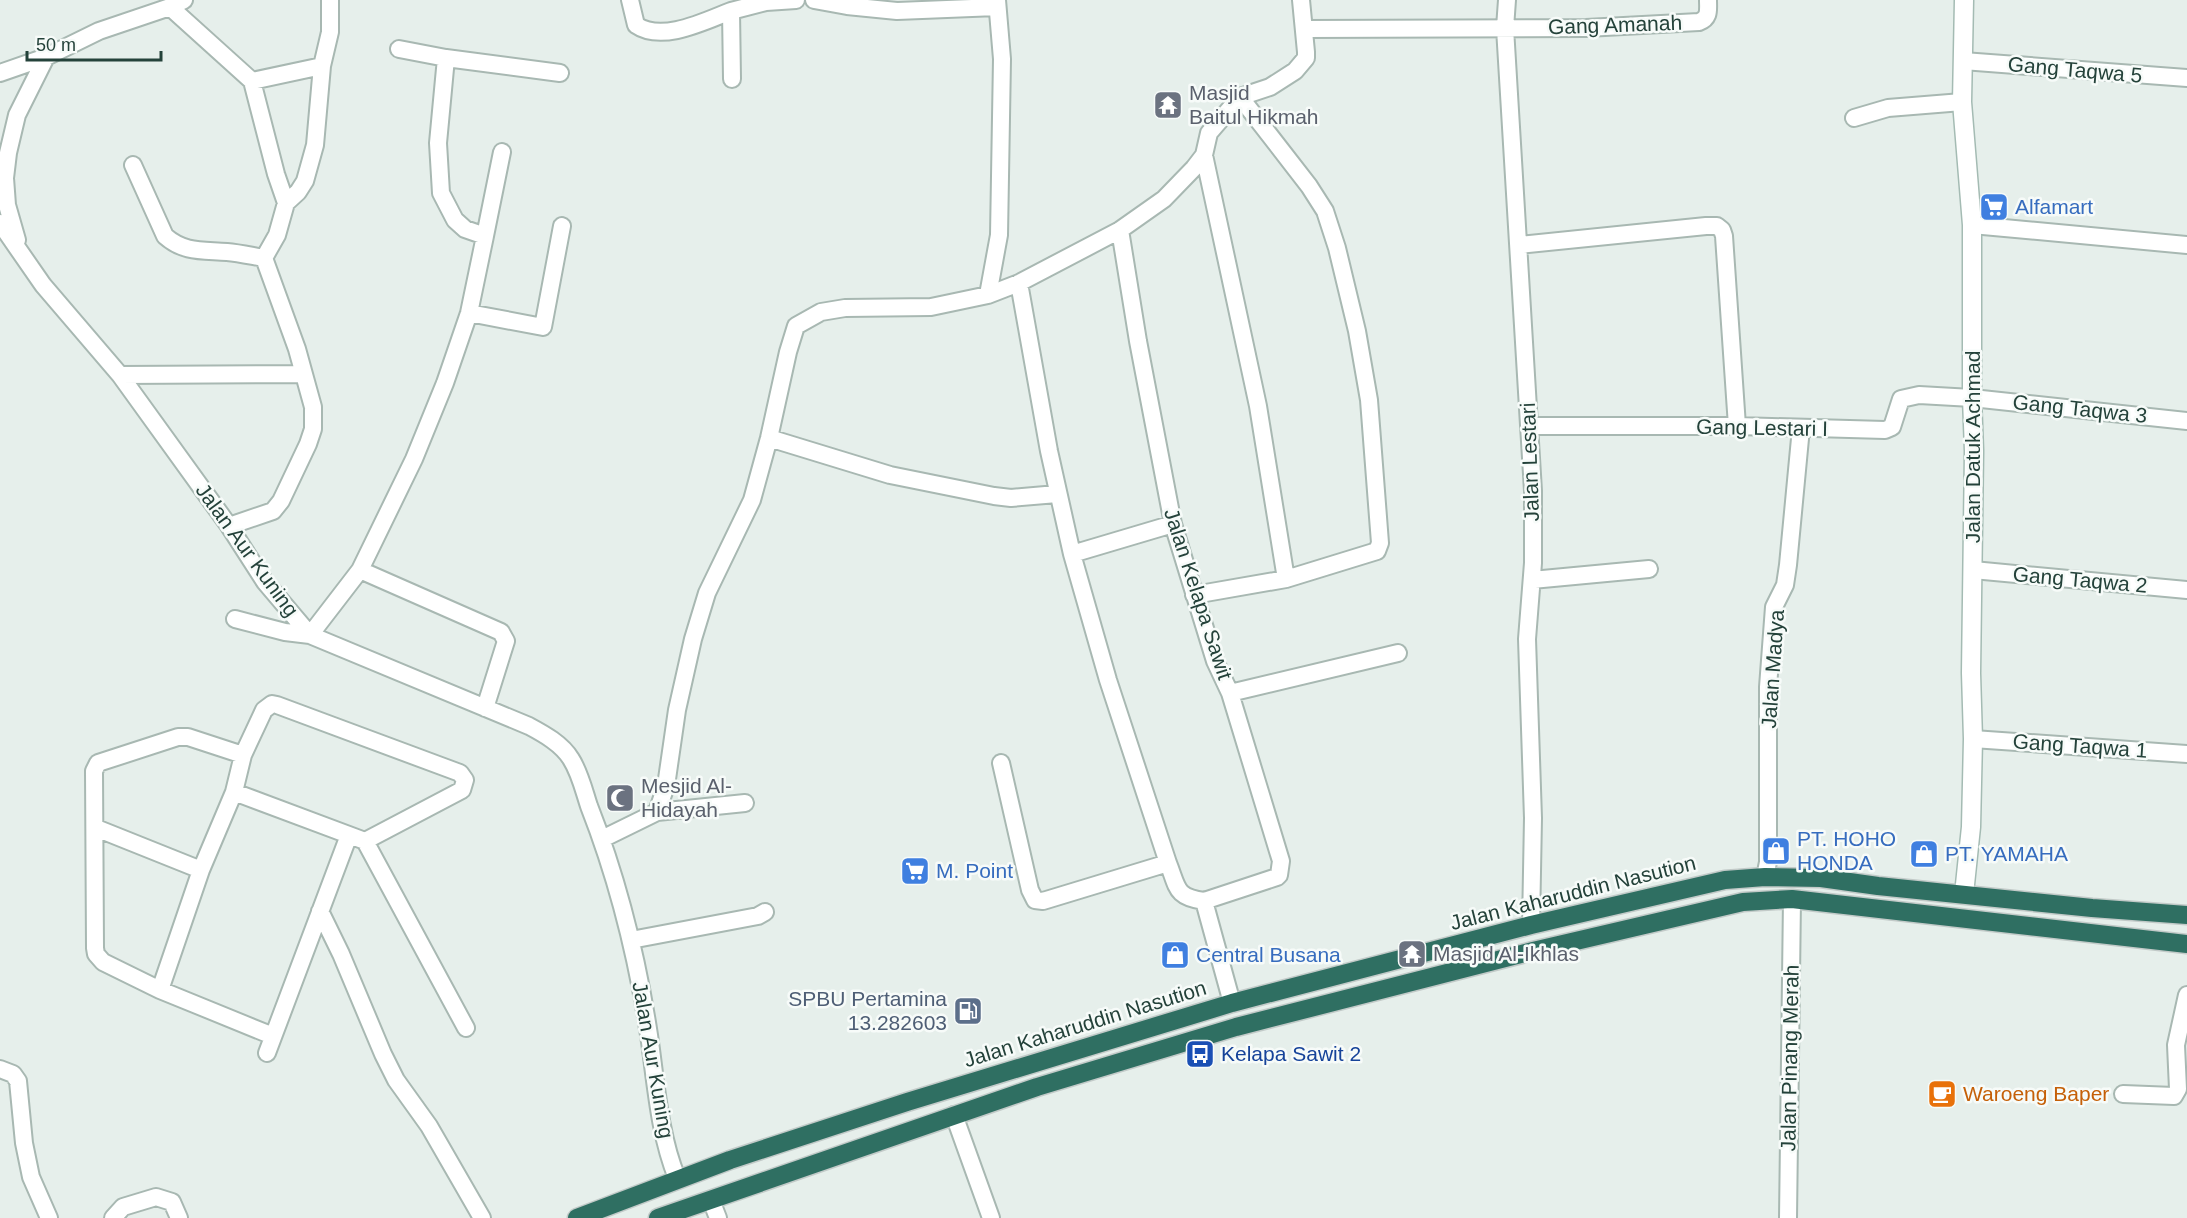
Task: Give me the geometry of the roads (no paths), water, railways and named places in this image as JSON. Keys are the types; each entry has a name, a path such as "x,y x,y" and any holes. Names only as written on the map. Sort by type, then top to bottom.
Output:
{"highway":[{"name":"Jalan Kaharuddin Nasution","path":"577,1218 677,1178 907,1102 1232,1003 1531,925 1725,880 1765,877 1821,878 2092,908 2187,915"},
{"path":"658,1218 954,1115 1236,1028 1533,951 1743,902 1792,899 2187,944"},
{"path":"1089,1048 1095,1070"}],"street":[{"path":"229,526 273,511 281,501 313,429 313,407 297,349 264,258 277,235 286,203 305,181 315,145 322,66 330,32 330,0"},
{"path":"630,0 636,25 651,32 686,28 731,11 766,2 796,0"},
{"path":"814,0 897,11 997,4 1002,59 999,235 988,295"},
{"path":"1286,579 1258,406 1204,155 1209,133 1240,97 1270,87 1295,71 1306,58 1301,0"},
{"name":"Jalan Lestari","path":"1507,0 1505,28 1520,245 1533,491 1532,579 1527,639 1533,818 1531,925"},
{"name":"Gang Amanah","path":"1505,28 1586,28 1700,22 1706,18 1708,13 1708,0"},
{"name":"Jalan Datuk Achmad","path":"1964,0 1962,102 1972,225 1974,451 1971,673 1973,739 1971,827 1964,894"},
{"path":"0,73 46,57 99,31 177,3 252,81 286,203"},
{"path":"731,11 732,79"},
{"path":"1305,29 1505,28"},
{"path":"399,49 446,58 560,73"},
{"path":"20,249 7,205 5,178 8,153 17,115 46,57"},
{"path":"446,58 438,143 441,193 455,220 465,229 485,236"},
{"name":"Gang Taqwa 5","path":"1963,61 2187,78"},
{"path":"252,81 322,66"},
{"path":"1194,594 1286,579 1368,554 1380,548 1369,400 1350,300 1337,248 1324,211 1309,186 1240,97"},
{"path":"1854,118 1888,108 1962,102"},
{"path":"235,619 285,632 310,635 360,570 414,459 469,313 502,152"},
{"path":"657,812 666,786 677,710 696,630 718,566 752,500 796,326 821,312 845,308 931,307 988,295 1019,283 1120,230 1164,199 1204,155"},
{"path":"132,165 165,236 173,243 197,252 226,252 264,258"},
{"name":"Jalan Aur Kuning","path":"0,223 43,285 120,375 229,526 265,582 310,635 544,734 572,759 602,839 631,940 649,1035 653,1075 671,1163 677,1178"},
{"path":"1520,245 1706,225 1716,226 1722,230 1737,426"},
{"path":"1972,225 2187,245"},
{"path":"469,313 543,327 562,226"},
{"name":"Jalan Kelapa Sawit","path":"1120,230 1138,341 1173,524 1215,661 1230,693 1281,861 1281,869 1277,877 1204,901"},
{"path":"1019,283 1057,494 1108,680 1168,863 1182,895 1188,899 1204,901 1232,1003"},
{"path":"120,375 303,374"},
{"name":"Gang Lestari I","path":"1530,426 1737,426 1885,430 1892,428 1899,401 1905,398 1918,395 1972,398"},
{"name":"Gang Taqwa 3","path":"1972,398 2187,420"},
{"name":"Jalan Madya","path":"1765,877 1768,862 1768,687 1772,628 1774,607 1785,585 1788,565 1801,428"},
{"path":"769,438 890,475 994,496 1011,498 1057,494"},
{"path":"1072,554 1173,524"},
{"path":"1532,579 1649,569"},
{"path":"360,570 501,632 506,641 485,708"},
{"name":"Gang Taqwa 2","path":"1973,570 2187,590"},
{"path":"1230,693 1398,653"},
{"path":"160,990 201,870 234,792 243,755 264,710 272,704 464,776 462,790 365,841"},
{"path":"243,755 188,737 178,737 100,761 94,771 96,954 103,962 160,990 273,1036"},
{"name":"Gang Taqwa 1","path":"1973,739 2187,754"},
{"path":"1001,763 1030,890 1035,900 1043,901 1168,863"},
{"path":"234,792 365,841 465,1028"},
{"path":"602,839 657,812 745,802"},
{"path":"96,828 201,870"},
{"path":"267,1053 349,835"},
{"name":"Jalan Pinang Merah","path":"1788,1218 1792,899"},
{"path":"320,911 341,954 387,1063 396,1080 429,1126 482,1218"},
{"path":"631,940 758,916 765,912"},
{"path":"2123,1094 2174,1096 2178,1089 2176,1045 2187,995"},
{"path":"0,1069 13,1074 18,1081 24,1143 31,1177 49,1218"},
{"path":"954,1115 991,1218"},
{"path":"113,1218 123,1207 156,1197 172,1202 178,1218"},
{"path":"711,1200 718,1218"}],"place":[{"name":"Masjid Baitul Hikmah","path":"1168,105"},
{"name":"Alfamart","path":"1994,207"},
{"name":"Mesjid Al- Hidayah","path":"620,798"},
{"name":"PT. HOHO HONDA","path":"1776,851"},
{"name":"PT. YAMAHA","path":"1924,854"},
{"name":"M. Point","path":"915,871"},
{"name":"Masjid Al-Ikhlas","path":"1412,954"},
{"name":"Central Busana","path":"1175,955"},
{"name":"SPBU Pertamina 13.282603","path":"968,1011"},
{"name":"Kelapa Sawit 2","path":"1200,1054"},
{"name":"Waroeng Baper","path":"1942,1094"}]}
